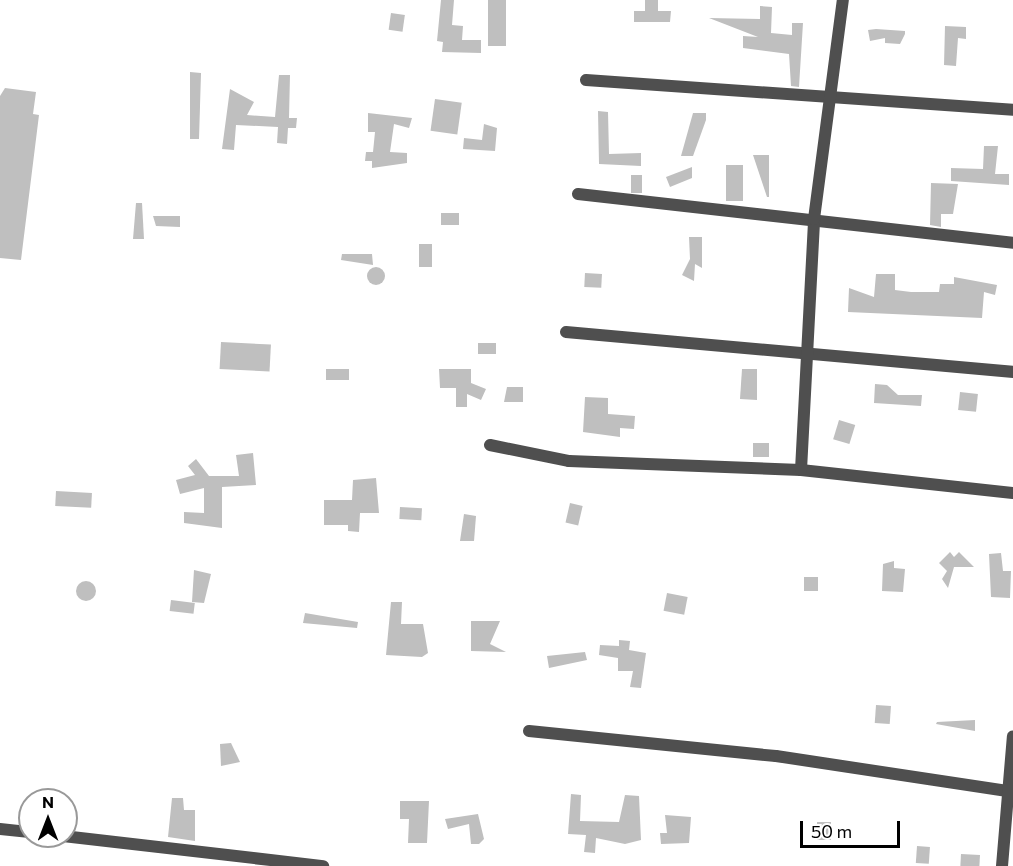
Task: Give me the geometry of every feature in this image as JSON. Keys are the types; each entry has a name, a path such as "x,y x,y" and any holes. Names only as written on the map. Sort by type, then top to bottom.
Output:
{"street":[{"path":"801,470 810,355 814,219 834,94 843,0"},
{"path":"586,80 834,94 1013,110"},
{"path":"578,194 1013,243"},
{"path":"566,332 1013,372"},
{"path":"490,446 568,461 801,470 1013,493"},
{"path":"530,731 776,756 1007,791"},
{"path":"1002,866 1013,736"},
{"path":"0,829 18,831"},
{"path":"78,838 322,866"}],"building":[{"path":"441,0 454,0 452,25 463,26 462,40 481,40 481,53 442,52 443,42 437,41"},
{"path":"488,0 506,0 506,46 488,46"},
{"path":"645,0 658,0 658,11 671,11 670,22 634,22 634,11 645,11"},
{"path":"760,6 772,7 771,33 792,35 792,23 803,23 799,87 791,86 789,54 743,48 743,36 758,37 709,18 760,19"},
{"path":"391,13 405,15 402,32 389,30"},
{"path":"945,26 966,27 966,39 958,38 956,66 944,65"},
{"path":"868,30 905,31 905,34 900,44 885,43 885,38 870,41"},
{"path":"190,72 201,73 199,139 190,139"},
{"path":"279,75 290,75 289,118 297,118 296,128 288,128 287,144 277,143 278,127 236,125 234,150 222,149 230,89 254,102 247,115 275,117"},
{"path":"5,88 36,92 33,114 39,115 21,260 0,258 0,96"},
{"path":"435,99 462,103 457,134 431,131"},
{"path":"598,111 608,112 609,154 641,153 641,166 599,164"},
{"path":"368,113 412,118 409,128 394,124 390,152 407,153 407,163 372,168 372,161 365,161 366,152 373,152 375,132 368,132"},
{"path":"693,113 706,113 706,120 693,156 681,156"},
{"path":"484,124 497,128 495,151 463,149 464,138 482,140"},
{"path":"984,146 998,146 995,174 1009,174 1009,185 951,181 951,168 983,169"},
{"path":"753,155 769,155 769,197 767,197"},
{"path":"726,165 743,165 743,201 726,201"},
{"path":"692,167 692,178 670,187 666,177"},
{"path":"631,175 642,175 642,193 631,193"},
{"path":"931,183 958,184 953,214 941,214 941,227 930,225"},
{"path":"136,203 142,203 144,239 133,239"},
{"path":"441,213 459,213 459,225 441,225"},
{"path":"153,216 180,216 180,227 156,226"},
{"path":"689,237 702,237 702,268 695,264 694,281 682,275 690,259"},
{"path":"419,244 432,244 432,267 419,267"},
{"path":"342,254 372,254 373,265 341,260"},
{"path":"376,267 382,270 385,276 382,282 376,285 370,282 367,276 370,270"},
{"path":"585,273 602,274 601,288 584,287"},
{"path":"876,274 895,274 895,290 911,292 939,292 940,284 954,284 954,277 997,285 995,295 984,292 982,318 848,312 849,288 874,297"},
{"path":"221,342 271,345 270,372 220,369"},
{"path":"478,343 496,343 496,354 478,354"},
{"path":"326,369 349,369 349,380 326,380"},
{"path":"439,369 471,369 471,383 486,389 481,400 467,394 467,407 456,407 456,388 440,388"},
{"path":"742,369 757,369 757,400 740,399"},
{"path":"875,384 887,385 898,395 922,395 921,406 874,403"},
{"path":"507,387 523,387 523,402 504,402"},
{"path":"960,392 978,394 976,412 958,410"},
{"path":"585,397 608,398 608,414 635,416 634,429 620,428 620,437 583,432"},
{"path":"839,420 855,425 849,444 833,439"},
{"path":"753,443 769,443 769,457 753,457"},
{"path":"253,453 256,485 222,487 222,528 184,523 184,512 204,513 204,488 180,494 176,480 195,475 188,466 196,459 209,476 239,476 236,455"},
{"path":"376,478 379,513 360,513 359,532 348,531 348,525 324,525 324,500 352,500 353,480"},
{"path":"56,491 92,493 91,508 55,506"},
{"path":"570,503 583,506 578,525 566,522"},
{"path":"400,507 422,508 421,520 399,519"},
{"path":"464,514 476,516 474,541 460,541"},
{"path":"950,552 954,557 959,552 974,567 954,567 948,588 942,579 947,571 939,563"},
{"path":"1001,553 1003,571 1011,571 1010,598 991,597 989,554"},
{"path":"894,561 894,568 905,569 903,592 882,591 883,564"},
{"path":"194,570 211,574 204,603 192,602"},
{"path":"804,577 818,577 818,591 804,591"},
{"path":"86,581 93,584 96,591 93,598 86,601 79,598 76,591 79,584"},
{"path":"667,593 688,597 684,615 664,611"},
{"path":"171,600 195,603 193,614 170,611"},
{"path":"391,602 402,602 401,624 423,624 428,653 422,657 386,655"},
{"path":"305,613 358,622 357,628 303,623"},
{"path":"471,621 500,621 490,644 506,652 471,651"},
{"path":"619,640 630,641 629,650 646,653 641,688 630,687 633,671 618,671 618,658 599,655 600,645 619,646"},
{"path":"585,652 587,660 549,668 547,656"},
{"path":"876,705 891,706 890,724 875,723"},
{"path":"975,720 975,731 936,724 937,722"},
{"path":"231,743 240,762 221,766 220,744"},
{"path":"571,794 581,795 580,821 619,822 625,795 639,796 641,840 625,844 596,838 595,853 584,852 586,835 568,834"},
{"path":"172,798 183,798 184,810 195,810 195,841 168,837"},
{"path":"400,801 429,801 427,843 408,843 409,819 400,819"},
{"path":"478,814 484,839 479,844 471,844 469,824 448,829 445,819"},
{"path":"665,815 691,817 689,843 661,844 660,833 667,833"},
{"path":"817,822 831,822 831,840 817,840"},
{"path":"917,846 930,847 929,864 916,863"},
{"path":"961,854 980,855 979,866 960,866"}]}
